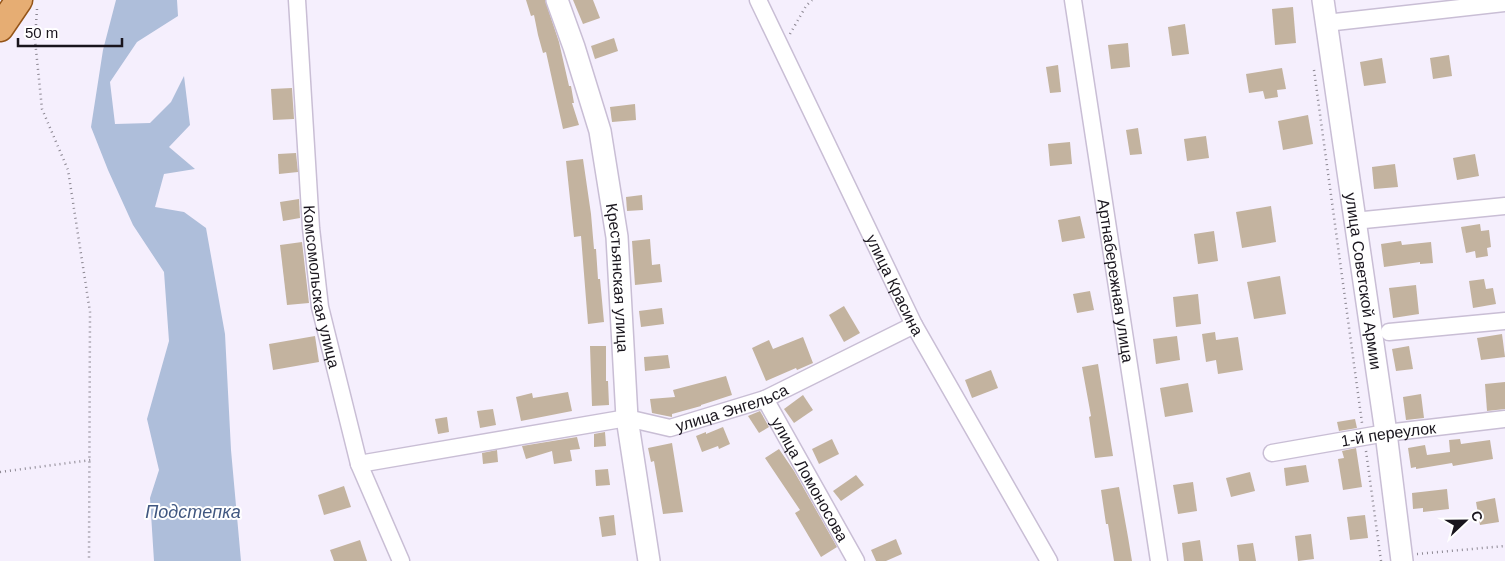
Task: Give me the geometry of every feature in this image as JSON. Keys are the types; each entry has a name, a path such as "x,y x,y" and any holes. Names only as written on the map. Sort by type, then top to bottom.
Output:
{"main road":[{"path":"0,28 28,4"}],"street":[{"name":"Комсомольская улица","path":"297,0 311,228 320,307 359,464 401,561"},
{"name":"Крестьянская улица","path":"557,0 600,131 617,237 627,418 649,561"},
{"name":"улица Красина","path":"758,0 914,325 1049,561"},
{"name":"Артнабережная улица","path":"1073,0 1159,561"},
{"name":"улица Советской Армии","path":"1323,0 1386,433 1408,558"},
{"path":"1326,23 1505,3"},
{"path":"1354,221 1505,206"},
{"path":"1389,332 1505,321"},
{"name":"улица Энгельса","path":"359,464 627,418 670,428 765,399 914,325"},
{"name":"улица Ломоносова","path":"765,399 856,561"},
{"name":"1-й переулок","path":"1272,453 1386,433 1505,420"}],"path":[{"path":"782,49 806,6 812,0"},
{"path":"28,4 35,40 42,109 68,170 90,312 90,561"},
{"path":"1314,68 1381,561"},
{"path":"0,472 91,460"},
{"path":"1408,558 1505,546"}],"water":[{"name":"Подстепка","path":"116,0 177,0 178,16 137,42 110,82 115,124 150,123 171,102 184,76 190,125 169,147 195,169 164,174 155,207 184,212 206,228 225,334 231,450 241,561 154,561 150,498 159,470 147,419 169,341 164,272 133,225 91,127 103,50"}],"building":[{"path":"526,0 545,0 559,42 569,86 571,86 574,103 572,103 579,125 563,129 546,52 543,53 534,15 531,16"},
{"path":"573,0 593,0 600,18 583,24"},
{"path":"1293,7 1296,43 1275,45 1272,9"},
{"path":"1185,24 1189,54 1172,56 1168,27"},
{"path":"614,38 618,51 595,59 591,46"},
{"path":"1128,43 1130,67 1111,69 1108,45"},
{"path":"1449,55 1452,76 1433,79 1430,58"},
{"path":"1382,58 1386,83 1364,86 1360,62"},
{"path":"1058,65 1061,92 1050,93 1046,67"},
{"path":"1282,68 1286,89 1277,90 1278,97 1265,99 1263,91 1249,93 1246,74"},
{"path":"292,88 294,119 273,120 271,89"},
{"path":"635,104 636,120 612,122 610,107"},
{"path":"1308,115 1313,144 1283,150 1278,121"},
{"path":"1138,128 1142,154 1130,155 1126,130"},
{"path":"1206,136 1209,158 1187,161 1184,139"},
{"path":"1070,142 1072,164 1050,166 1048,144"},
{"path":"296,153 298,172 279,174 278,154"},
{"path":"1475,154 1479,176 1457,180 1453,158"},
{"path":"583,159 594,249 596,249 598,279 600,279 604,322 588,324 581,236 574,237 566,161"},
{"path":"1395,164 1398,187 1374,189 1372,167"},
{"path":"642,195 643,210 627,211 626,197"},
{"path":"299,199 300,218 283,221 280,202"},
{"path":"1271,206 1276,242 1242,248 1236,212"},
{"path":"1080,216 1085,238 1062,242 1058,220"},
{"path":"1480,224 1481,231 1489,230 1491,247 1487,248 1488,256 1476,258 1475,251 1466,253 1461,227"},
{"path":"1214,231 1218,261 1198,264 1194,234"},
{"path":"650,239 652,265 660,264 662,282 635,285 632,241"},
{"path":"1401,241 1402,245 1431,242 1433,263 1420,264 1420,262 1384,267 1381,244"},
{"path":"302,242 309,303 287,305 280,245"},
{"path":"1280,276 1286,314 1254,319 1247,282"},
{"path":"1484,279 1486,289 1493,288 1496,304 1473,308 1469,281"},
{"path":"1416,285 1419,314 1393,318 1389,288"},
{"path":"1090,291 1094,310 1077,313 1073,294"},
{"path":"1198,294 1201,324 1176,327 1173,297"},
{"path":"844,306 860,333 844,342 829,315"},
{"path":"662,308 664,324 641,327 639,311"},
{"path":"1215,332 1216,340 1238,337 1243,370 1218,374 1216,360 1206,362 1202,334"},
{"path":"1502,334 1505,357 1481,360 1477,338"},
{"path":"315,336 319,362 273,370 269,344"},
{"path":"1177,336 1180,360 1156,364 1153,339"},
{"path":"803,337 813,363 766,381 752,348 769,340 773,349"},
{"path":"590,346 606,346 606,381 608,381 609,405 592,406"},
{"path":"1409,346 1413,369 1396,371 1392,349"},
{"path":"668,355 670,368 645,371 644,357"},
{"path":"1098,364 1113,456 1095,458 1089,417 1091,416 1082,367"},
{"path":"991,370 998,388 972,398 965,380"},
{"path":"726,376 732,395 672,414 672,417 652,413 650,399 675,397 673,390"},
{"path":"1505,382 1505,409 1487,411 1485,384"},
{"path":"1188,383 1193,412 1165,417 1160,388"},
{"path":"568,392 572,411 521,421 516,397 532,393 533,398"},
{"path":"1421,394 1424,418 1406,420 1403,397"},
{"path":"803,395 813,410 794,423 784,409"},
{"path":"493,409 496,425 480,428 477,411"},
{"path":"760,411 769,427 759,433 748,416"},
{"path":"447,417 449,432 438,434 435,419"},
{"path":"1355,419 1357,428 1339,431 1337,422"},
{"path":"723,427 730,444 719,449 718,446 702,452 696,436"},
{"path":"605,432 606,446 594,447 594,434"},
{"path":"577,437 580,449 570,450 572,461 554,464 552,451 526,459 522,446"},
{"path":"832,439 839,454 819,464 812,449"},
{"path":"1460,439 1461,444 1490,440 1493,459 1453,466 1452,463 1416,469 1416,467 1411,468 1408,448 1425,445 1427,455 1450,452 1449,440"},
{"path":"672,443 683,512 663,514 654,461 651,462 648,448"},
{"path":"1356,448 1362,487 1343,490 1338,459 1344,458 1342,451"},
{"path":"779,449 794,471 837,547 821,557 795,513 800,510 765,458"},
{"path":"497,450 498,462 483,464 482,453"},
{"path":"1306,465 1309,482 1286,486 1284,468"},
{"path":"608,469 610,485 596,486 595,470"},
{"path":"1250,472 1255,491 1231,497 1226,478"},
{"path":"856,475 864,485 841,501 833,491"},
{"path":"1193,482 1197,511 1178,514 1173,485"},
{"path":"344,486 351,507 324,515 318,495"},
{"path":"1119,487 1132,561 1114,561 1108,524 1106,524 1101,490"},
{"path":"1447,489 1449,509 1423,512 1423,508 1413,509 1412,493"},
{"path":"1495,498 1499,522 1480,525 1476,502"},
{"path":"614,515 616,535 602,537 599,517"},
{"path":"1365,515 1368,538 1350,540 1347,517"},
{"path":"1311,534 1314,559 1298,561 1295,536"},
{"path":"896,539 902,554 886,561 876,561 871,550"},
{"path":"360,540 367,561 334,561 330,550"},
{"path":"1200,540 1203,561 1184,561 1182,543"},
{"path":"1253,543 1256,561 1239,561 1237,545"}]}
